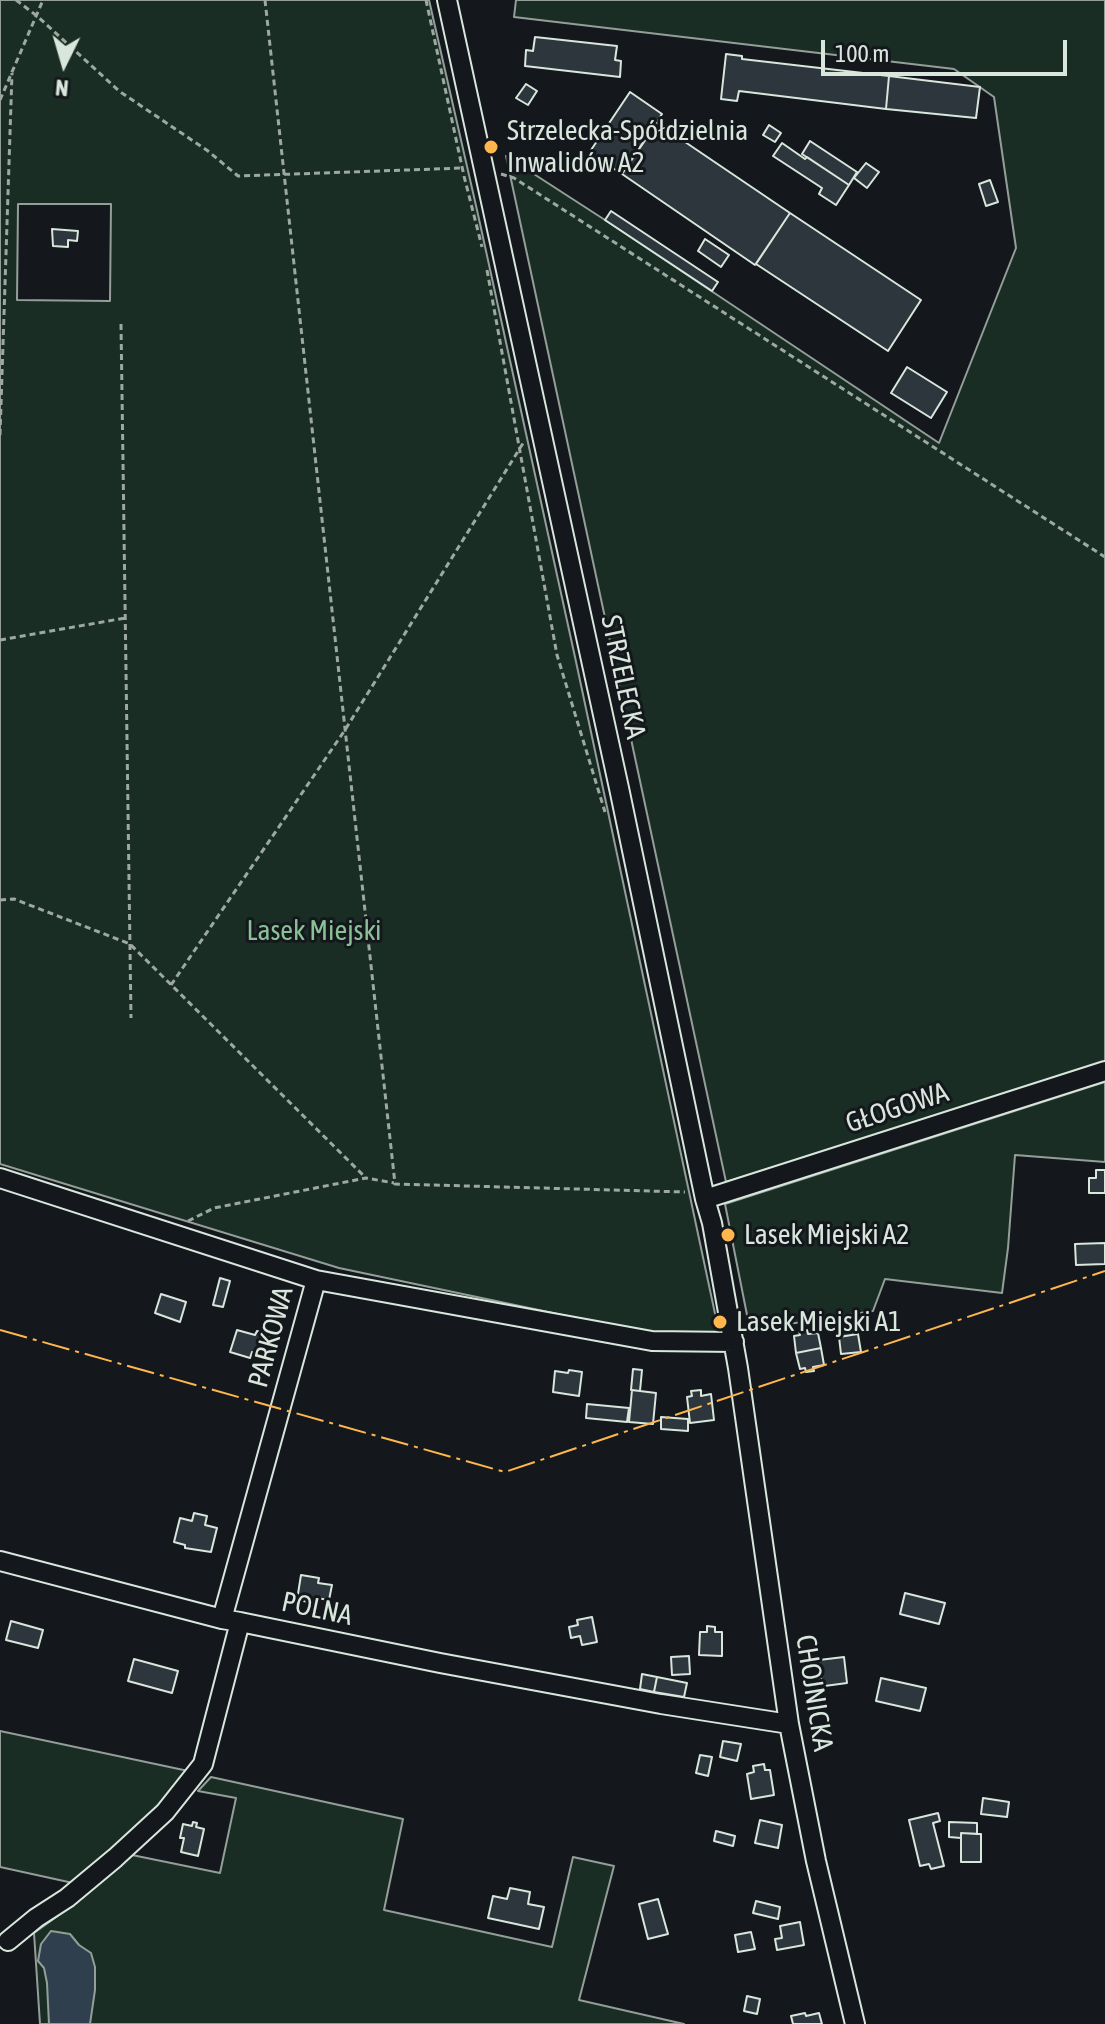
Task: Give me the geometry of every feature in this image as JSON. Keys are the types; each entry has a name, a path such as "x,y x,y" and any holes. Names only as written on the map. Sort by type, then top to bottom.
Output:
{"street":[{"name":"STRZELECKA","path":"447,0 712,1223 738,1368"},
{"name":"GŁOGOWA","path":"705,1199 1105,1071"},
{"name":"PARKOWA","path":"0,1178 316,1280 231,1620"},
{"path":"316,1280 652,1341 734,1342"},
{"name":"CHOJNICKA","path":"738,1368 789,1724 816,1861 855,2024"},
{"name":"POLNA","path":"0,1561 231,1620 618,1697 789,1724"},
{"name":"POLNA","path":"8,1941 67,1898 125,1849 165,1812 203,1764 231,1620"}],"path":[{"path":"16,0 119,91 208,151 238,176 483,165 514,178 1105,557"},
{"path":"0,100 43,0"},
{"path":"265,0 395,1184"},
{"path":"426,0 485,259 557,655 606,815"},
{"path":"0,435 12,73"},
{"path":"121,324 131,1018"},
{"path":"171,985 345,730 538,420"},
{"path":"0,640 125,618"},
{"path":"0,900 14,899 130,944 366,1178"},
{"path":"166,1231 214,1208 366,1178 395,1184 686,1192 684,1181"}],"green space":[{"name":"Lasek Miejski","path":"0,0 429,0 575,657 720,1337 653,1334 339,1268 0,1164","holes":["18,204 111,204 110,301 17,300"]},
{"path":"516,0 1105,0 1105,1064 726,1182 506,156 939,443 1016,248 994,97 954,69 514,17"},
{"path":"1105,1082 1105,1162 1015,1155 1002,1293 885,1279 873,1311 750,1330 725,1204"},
{"path":"0,1731 193,1772 135,1831 73,1883 0,1867"},
{"path":"211,1777 403,1819 384,1910 552,1947 573,1857 614,1866 579,2000 684,2024 40,2024 34,1933 132,1855 220,1873 236,1798 198,1791"}],"water":[{"path":"51,1931 70,1934 91,1953 95,1967 95,1990 90,2024 49,2024 47,1983 44,1968 38,1961 41,1944"}],"building":[{"path":"535,37 617,46 615,60 621,61 620,77 525,66 526,50 533,51"},
{"path":"726,54 742,56 742,59 889,76 886,109 739,91 737,101 721,99"},
{"path":"889,76 980,87 976,118 886,109"},
{"path":"526,84 537,91 528,105 516,98"},
{"path":"630,92 662,114 622,174 589,153"},
{"path":"657,123 790,213 755,265 622,174"},
{"path":"769,125 781,133 775,142 763,135"},
{"path":"810,141 857,172 849,185 802,154"},
{"path":"782,143 849,185 836,205 819,194 822,188 773,156"},
{"path":"866,163 879,172 867,188 854,178"},
{"path":"990,180 998,202 986,206 979,184"},
{"path":"611,211 718,282 712,291 605,220"},
{"path":"790,213 921,300 888,351 756,264"},
{"path":"52,229 78,231 77,241 68,240 68,247 53,246"},
{"path":"705,239 729,255 721,267 698,251"},
{"path":"907,367 947,392 931,418 891,393"},
{"path":"1096,1170 1105,1170 1105,1193 1089,1193 1089,1178 1096,1178"},
{"path":"1105,1243 1105,1264 1076,1265 1075,1244"},
{"path":"220,1278 230,1281 223,1307 213,1305"},
{"path":"161,1294 186,1302 180,1322 155,1313"},
{"path":"857,1324 858,1334 839,1337 837,1326"},
{"path":"237,1330 269,1335 263,1356 252,1352 250,1358 230,1352"},
{"path":"807,1330 808,1334 818,1333 821,1348 796,1353 794,1336 800,1335 799,1331"},
{"path":"858,1334 861,1352 841,1354 839,1337"},
{"path":"821,1348 824,1365 813,1367 814,1371 800,1369 796,1353"},
{"path":"633,1369 642,1370 640,1391 631,1390"},
{"path":"569,1370 582,1372 579,1396 553,1392 555,1371 568,1373"},
{"path":"632,1390 656,1393 653,1424 629,1422"},
{"path":"701,1390 701,1396 711,1394 714,1420 690,1423 687,1397 692,1396 691,1391"},
{"path":"587,1404 629,1408 627,1422 586,1418"},
{"path":"661,1417 688,1419 688,1431 661,1429"},
{"path":"194,1513 207,1516 205,1525 217,1528 211,1552 185,1548 185,1545 174,1542 180,1518 192,1521"},
{"path":"301,1575 319,1578 318,1583 332,1585 329,1600 316,1598 315,1603 297,1600"},
{"path":"905,1593 945,1603 939,1624 900,1614"},
{"path":"592,1617 597,1642 582,1645 580,1636 571,1638 569,1627 578,1625 577,1620"},
{"path":"11,1621 43,1630 38,1648 6,1640"},
{"path":"707,1626 715,1627 715,1632 722,1632 722,1656 699,1655 700,1632 707,1632"},
{"path":"689,1656 690,1674 672,1675 671,1657"},
{"path":"844,1657 847,1683 817,1687 817,1680 821,1679 819,1660"},
{"path":"134,1659 178,1671 172,1693 128,1681"},
{"path":"642,1674 657,1677 654,1692 640,1689"},
{"path":"657,1677 687,1683 684,1697 654,1692"},
{"path":"881,1678 926,1688 920,1711 876,1701"},
{"path":"723,1741 741,1744 737,1761 720,1757"},
{"path":"700,1755 712,1757 708,1776 696,1773"},
{"path":"764,1764 765,1770 770,1770 774,1795 751,1799 747,1774 754,1772 753,1766"},
{"path":"983,1798 1009,1802 1007,1817 981,1814"},
{"path":"938,1813 940,1821 933,1823 944,1866 931,1869 929,1864 920,1866 909,1820"},
{"path":"760,1820 782,1825 778,1848 755,1843"},
{"path":"193,1822 197,1823 196,1827 204,1829 198,1856 181,1852 183,1824 192,1826"},
{"path":"949,1822 977,1823 977,1834 961,1833 961,1838 949,1837"},
{"path":"716,1831 735,1836 733,1846 714,1841"},
{"path":"961,1833 981,1834 981,1862 961,1862"},
{"path":"510,1888 530,1892 528,1904 544,1907 539,1929 488,1918 493,1896 507,1899"},
{"path":"658,1899 668,1934 648,1939 639,1904"},
{"path":"756,1901 780,1907 778,1919 753,1913"},
{"path":"800,1922 804,1945 777,1950 775,1939 782,1938 780,1926"},
{"path":"751,1932 755,1949 738,1952 735,1935"},
{"path":"747,1996 760,1999 757,2014 744,2011"},
{"path":"805,2013 806,2016 819,2013 822,2024 793,2024 791,2016"}],"power":[{"path":"0,1330 505,1472 1105,1271"}],"place":[{"name":"Strzelecka-Spółdzielnia Inwalidów A2","path":"491,147"},
{"name":"Lasek Miejski A2","path":"728,1235"},
{"name":"Lasek Miejski A1","path":"720,1322"}]}
